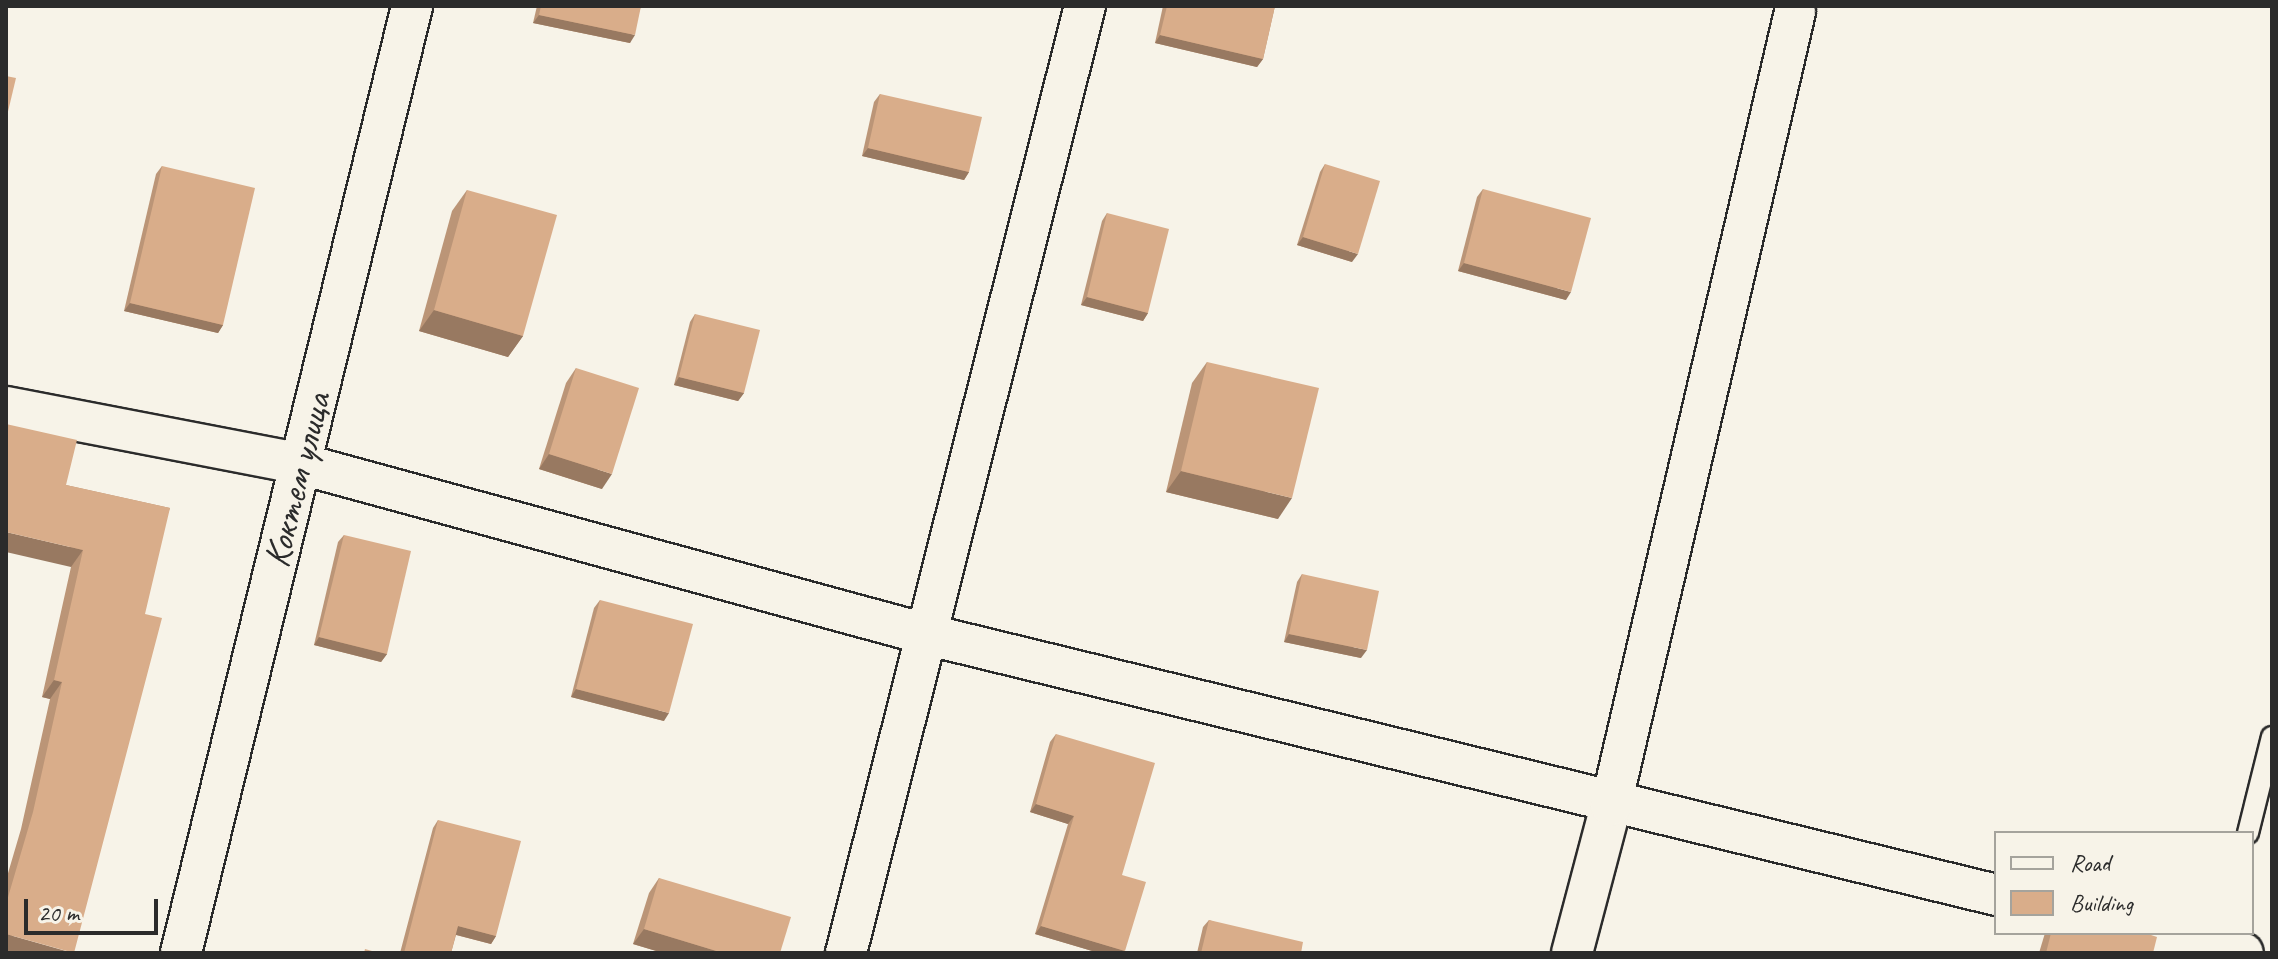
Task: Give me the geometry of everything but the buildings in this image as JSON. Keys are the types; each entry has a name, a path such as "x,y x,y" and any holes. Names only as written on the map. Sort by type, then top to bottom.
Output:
{"street":[{"name":"Коктем улица","path":"181,953 412,6"},
{"path":"846,953 929,635 1085,6"},
{"path":"1572,953 1611,805 1795,12"},
{"path":"6,407 301,464 929,635 1611,805 1994,895"},
{"path":"2168,935 2225,947"}],"lane":[{"path":"2248,831 2272,737"}]}
